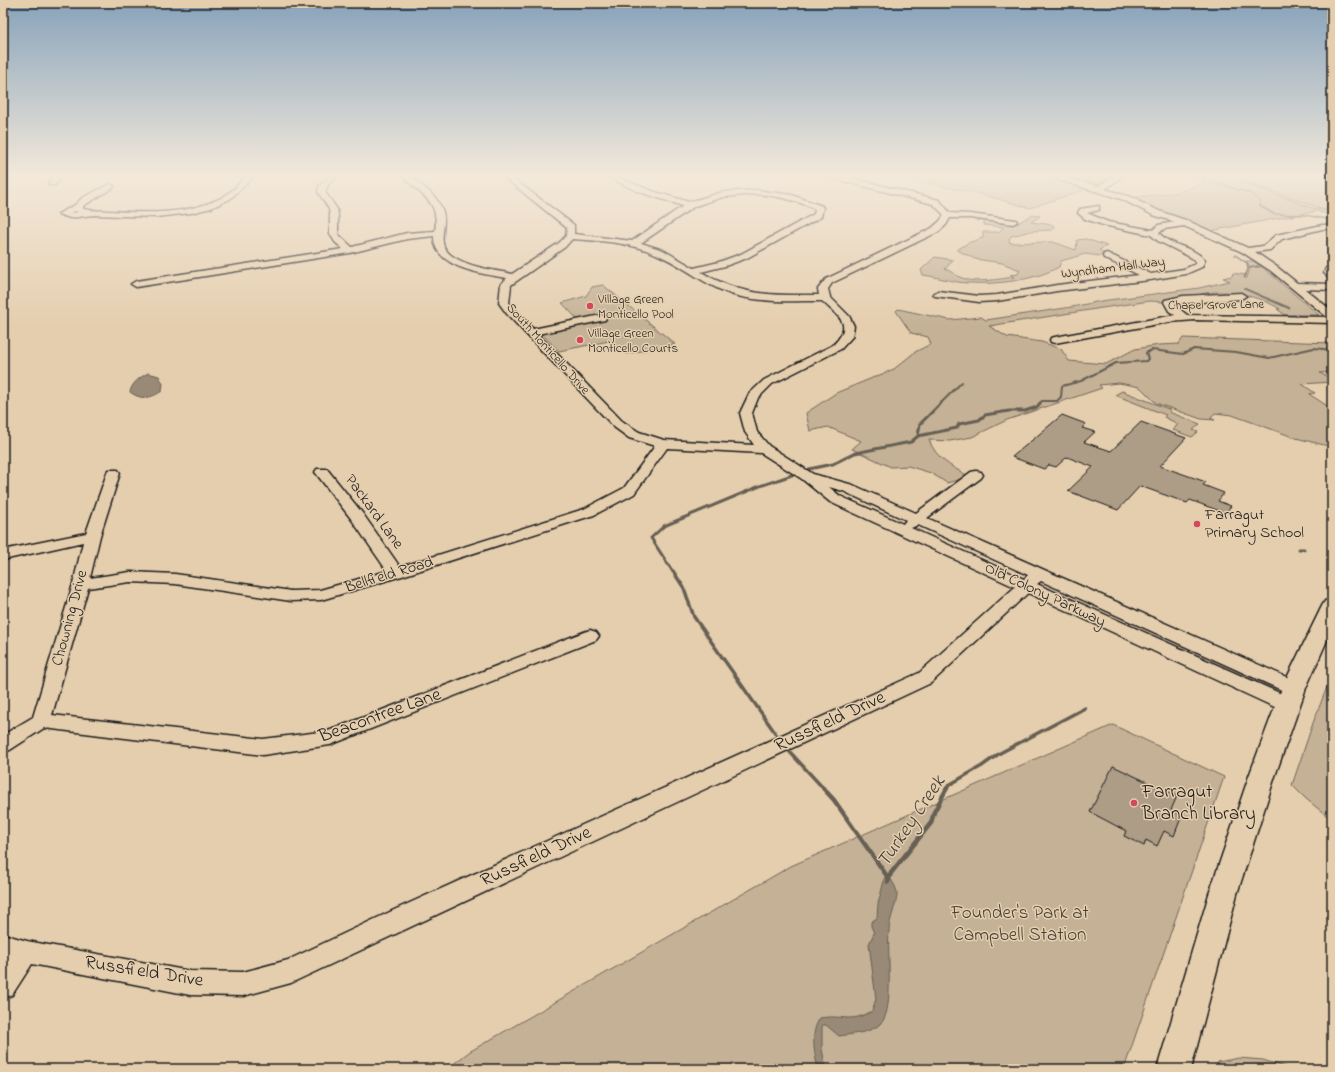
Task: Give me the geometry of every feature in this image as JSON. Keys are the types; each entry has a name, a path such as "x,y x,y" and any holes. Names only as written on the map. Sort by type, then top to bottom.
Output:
{"main road":[{"path":"1174,1069 1223,894 1262,776 1291,697 1332,606"}],"street":[{"path":"333,226 334,237 350,250"},
{"path":"441,226 439,246 445,255 465,267 514,277"},
{"path":"570,226 570,236 612,240 634,244 659,252 722,287 738,292 774,297 825,298"},
{"path":"634,244 660,226"},
{"path":"693,271 722,264 744,256 798,226"},
{"path":"764,450 750,432 746,413 753,397 768,382 837,347 847,337 849,326 844,316 825,298 822,289 829,281 935,230 940,226"},
{"path":"1121,226 1155,233"},
{"name":"Wyndham Hall Way","path":"938,294 979,299 997,298 1057,288 1150,277 1186,271 1199,265 1200,260 1195,255 1161,240 1156,236 1155,233 1161,227 1167,226"},
{"path":"1192,226 1243,250 1274,269 1332,316"},
{"path":"1243,250 1267,248 1279,237 1322,227 1332,227"},
{"path":"136,284 350,250 407,236 439,233"},
{"name":"South Monticello Drive","path":"570,236 562,245 506,284 504,303 618,424 634,435 663,444 764,450"},
{"path":"1107,256 1150,277"},
{"path":"1332,269 1329,270 1329,273 1332,276"},
{"path":"1298,288 1332,288"},
{"path":"1185,318 1173,309 1169,302 1178,299 1241,296"},
{"path":"531,332 602,318"},
{"name":"Chapel Grove Lane","path":"1055,340 1115,328 1185,318 1332,320"},
{"name":"Bellfield Road","path":"80,584 130,577 176,578 291,596 321,595 589,512 629,491 663,444"},
{"name":"Old Colony Parkway","path":"764,450 807,476 835,499 903,529 1032,580 1291,697"},
{"name":"Packard Lane","path":"322,472 358,517 396,573"},
{"name":"Chowning Drive","path":"41,721 92,536 113,473"},
{"path":"903,529 976,474"},
{"name":"Old Colony Parkway","path":"807,476 848,488 916,519 1032,580"},
{"path":"3,554 92,536"},
{"name":"Russfield Drive","path":"3,945 27,952 190,983 243,984 291,971 402,918 925,678 1032,580"},
{"name":"Beacontree Lane","path":"41,721 263,747 330,738 590,636"},
{"path":"3,745 41,721"},
{"path":"3,986 27,952"}],"green space":[{"path":"994,226 1054,226 1055,228 1052,230 1031,231 1011,236 1009,239 1010,243 1053,242 1076,250 1077,240 1086,239 1107,246 1099,250 1104,254 1100,256 1085,254 1061,261 1059,267 1050,272 1016,281 964,283 923,275 921,270 935,257 953,260 945,269 967,280 974,281 1014,277 1010,275 1018,274 1020,270 1002,263 975,259 957,250 968,243 983,238 983,232 999,232 1004,227"},
{"path":"1198,226 1237,226 1210,231"},
{"path":"1246,261 1253,261 1262,267 1319,315 1285,315 1277,309 1280,309 1262,300 1242,294 1210,292 1201,294 1204,297 1171,299 1163,302 1150,301 989,326 1007,337 1042,342 1061,349 1069,361 1106,364 1135,349 1159,345 1179,344 1183,338 1332,343 1332,372 1320,373 1332,378 1332,382 1302,384 1315,393 1309,394 1332,409 1332,447 1296,438 1232,415 1215,413 1210,418 1215,420 1201,419 1156,403 1140,387 1119,383 1099,385 1102,388 1007,420 972,437 950,441 929,440 940,457 955,469 967,475 961,479 947,483 931,473 908,466 891,467 852,449 861,441 828,427 810,431 806,413 836,393 894,369 915,352 931,344 928,337 911,333 896,311 898,309 950,320 981,317 986,320 1101,301 1199,288 1230,281 1223,278 1232,276 1233,273 1245,275 1244,278 1247,278 1250,268"},
{"path":"603,285 675,344 626,354 609,341 559,351 541,333 583,325 562,303 586,296 592,287"},
{"path":"1122,391 1171,410 1169,412 1200,424 1193,430 1198,432 1192,437 1173,430 1178,424 1164,417 1166,415 1115,395"},
{"path":"1332,674 1332,820 1305,798 1292,785 1313,723"},
{"name":"Founder's Park at Campbell Station","path":"1113,725 1224,777 1124,1069 447,1069 469,1052 791,866"},
{"path":"1239,1058 1263,1060 1292,1069 1216,1069 1218,1062"}],"shaded area":[{"path":"148,373 159,376 163,384 162,391 146,398 134,395 130,392 136,381"},
{"path":"888,876 893,882 897,895 889,926 889,992 886,1015 878,1026 868,1031 856,1034 839,1036 826,1025 823,1025 822,1049 826,1069 818,1069 814,1049 814,1036 815,1029 820,1018 852,1018 872,1011 876,999 869,944 874,933 871,922 877,918 878,904 885,877"}],"building":[{"name":"Farragut Primary School","path":"1062,415 1086,424 1082,428 1095,432 1084,442 1111,451 1141,422 1186,438 1160,466 1206,482 1203,485 1224,493 1218,501 1231,506 1225,513 1190,500 1187,503 1140,486 1118,510 1068,491 1093,467 1067,457 1056,467 1049,465 1044,469 1012,457"},
{"name":"Farragut Branch Library","path":"1113,766 1177,796 1171,810 1182,815 1174,836 1164,831 1157,846 1146,840 1144,846 1124,836 1126,831 1090,812"}],"waterway":[{"path":"1235,255 1247,263 1248,269 1246,275"},
{"path":"1249,268 1258,266"},
{"path":"1245,289 1289,308"},
{"path":"1040,403 1042,401 1057,401 1061,397 1062,386 1081,381 1116,363 1146,361 1148,359 1146,353 1152,350 1183,354 1194,349 1236,352 1269,358 1314,348 1332,350"},
{"path":"918,436 920,424 962,382"},
{"path":"918,436 957,428 959,424 979,420 985,415 1009,411 1025,411 1037,407 1040,403"},
{"path":"809,469 833,464 855,453 911,442 918,436"},
{"path":"673,572 651,538 664,526 760,486 792,475"},
{"path":"1299,549 1304,549"},
{"path":"673,571 684,588 694,617 776,734"},
{"name":"Turkey Creek","path":"947,789 949,785 982,766 1000,753 1085,708"},
{"path":"789,751 824,789"},
{"path":"823,788 834,800 889,879"},
{"name":"Turkey Creek","path":"889,879 891,873 931,823 934,812 947,788"}],"place":[{"name":"Village Green Monticello Pool","path":"590,306"},
{"name":"Village Green Monticello Courts","path":"580,340"},
{"name":"Farragut Primary School","path":"1197,524"},
{"name":"Farragut Branch Library","path":"1134,803"}]}
